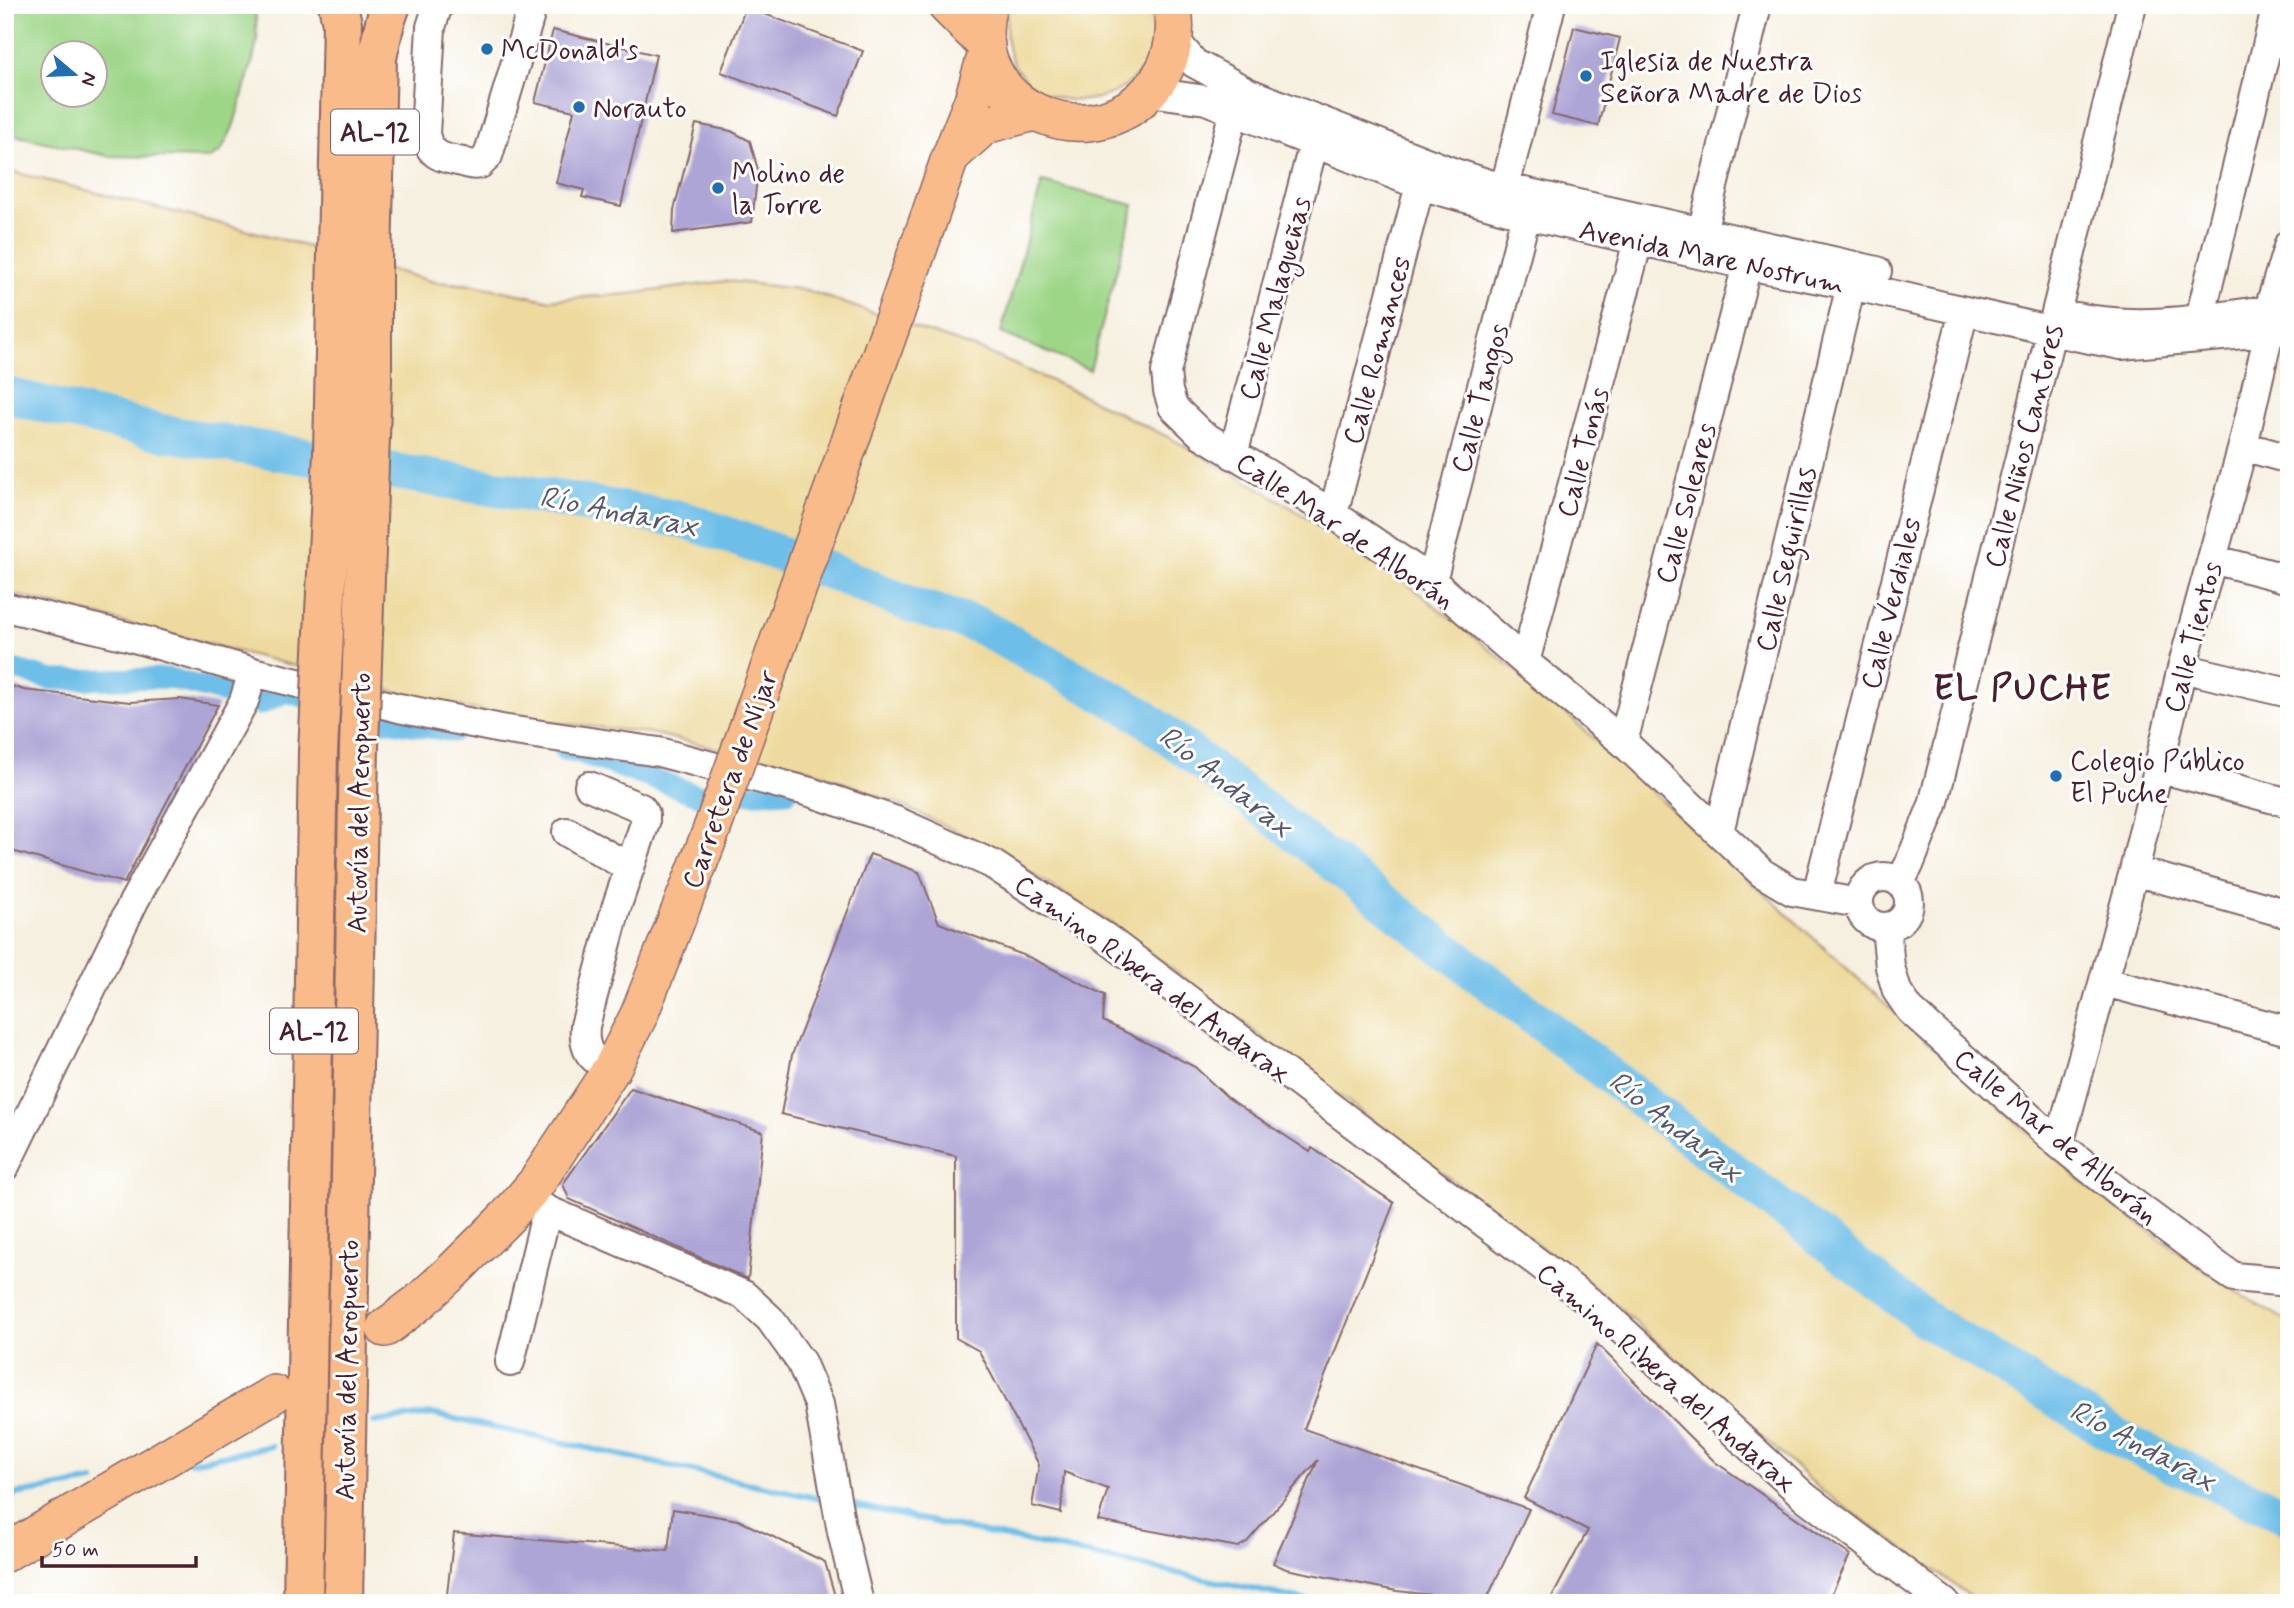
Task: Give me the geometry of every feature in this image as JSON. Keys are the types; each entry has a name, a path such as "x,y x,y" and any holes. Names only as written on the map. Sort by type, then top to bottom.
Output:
{"highway":[{"name":"Autovía del Aeropuerto","path":"338,5 342,23 354,256 372,380 359,747 343,1603"},
{"name":"Autovía del Aeropuerto","path":"303,1603 318,752 333,453 377,58 384,22 391,5"}],"main road":[{"path":"946,5 986,49 997,76 1013,97 1034,112 1064,122 1096,122 1125,112 1150,92 1166,68 1174,16"},
{"path":"986,49 985,16 988,5"},
{"name":"Carretera de Níjar","path":"385,1328 536,1204 537,1182 612,1068 639,1015 712,829 950,158 973,100 986,49"},
{"name":"Carretera de Níjar","path":"950,158 985,125 1034,112"},
{"path":"5,1553 274,1394"}],"street":[{"path":"438,5 431,27 425,134 428,145 435,153 444,158 474,165 481,164 488,156 530,15"},
{"path":"1505,187 1551,5"},
{"path":"1702,232 1757,5"},
{"name":"Calle Niños Cantores","path":"1899,882 1909,865 1933,805 2132,5"},
{"path":"2200,318 2277,5"},
{"name":"Avenida Mare Nostrum","path":"1174,16 1194,63 1249,93 1452,172 1505,187 1702,232 2055,322 2122,345 2279,320"},
{"name":"Avenida Mare Nostrum","path":"1150,92 1206,100 1420,185 1526,215 1964,311 2055,322 2123,324 2166,324 2200,318 2279,320"},
{"name":"Calle Mar de Alborán","path":"1234,111 1166,372 1173,407 1201,434 1333,514 1432,581 1525,662 1623,741 1762,873 1792,891 1858,903"},
{"name":"Calle Malagueñas","path":"1233,454 1314,142"},
{"name":"Calle Romances","path":"1333,514 1420,185"},
{"name":"Calle Tangos","path":"1432,581 1526,215"},
{"name":"Calle Tonás","path":"1525,662 1638,241"},
{"name":"Calle Tientos","path":"2059,1144 2134,871 2182,667 2279,320 2289,244"},
{"name":"Calle Soleares","path":"1623,741 1747,265"},
{"name":"Calle Seguirillas","path":"1719,832 1851,285"},
{"name":"Calle Verdiales","path":"1817,894 1964,311"},
{"path":"2243,446 2289,459"},
{"path":"2212,559 2289,579"},
{"name":"Camino Ribera del Andarax","path":"5,607 131,637 253,672 399,708 500,729 659,752 810,792 896,821 992,864 1107,938 1598,1308 1805,1497 1945,1603"},
{"path":"2182,667 2289,693"},
{"path":"5,1166 134,901 244,701 253,672"},
{"path":"2159,768 2289,803"},
{"path":"589,786 641,808 645,814 645,823 594,989 584,1034 584,1043 590,1054 612,1068"},
{"path":"568,832 630,868"},
{"path":"2134,871 2289,914"},
{"path":"1886,876 1899,882 1908,891 1909,907 1900,922 1886,927 1875,926 1867,921 1861,914 1858,903 1865,885 1874,878 1886,876"},
{"name":"Calle Mar de Alborán","path":"1886,927 1890,967 1897,991 1910,1010 2059,1144 2120,1194 2234,1277 2254,1281 2289,1282"},
{"path":"2105,982 2289,1031"},
{"path":"510,1362 536,1204 744,1296 770,1319 801,1362 819,1404 842,1532 859,1603"}],"green space":[{"path":"5,5 255,5 257,40 253,60 233,127 221,151 210,158 108,156 5,133"},
{"path":"1042,182 1134,205 1090,370 1001,333"}],"sand":[{"path":"1009,5 1149,5 1151,46 1137,75 1111,94 1080,100 1049,95 1024,78 1008,48"},
{"path":"5,170 262,234 434,282 474,285 547,300 629,294 727,281 806,290 986,352 1170,438 1268,493 1389,569 1539,689 2090,1189 2225,1285 2289,1322 2289,1603 1980,1603 1821,1490 1606,1296 1116,927 988,846 896,803 809,769 650,733 525,719 436,702 5,592"}],"building":[{"path":"746,7 863,51 838,116 721,72"},
{"name":"Iglesia de Nuestra Señora Madre de Dios","path":"1574,27 1620,38 1598,126 1552,115"},
{"path":"553,30 656,55 621,206 582,197 584,190 556,183 574,111 535,102"},
{"name":"Molino de la Torre","path":"696,124 731,131 750,141 758,170 752,222 673,233 674,210"},
{"path":"5,684 24,690 130,702 180,699 218,705 124,883 5,849"},
{"path":"870,854 919,872 939,923 1031,958 1105,995 1103,1021 1195,1067 1228,1098 1310,1152 1312,1148 1394,1203 1304,1429 1529,1509 1486,1601 1397,1591 1286,1569 1273,1563 1318,1460 1247,1542 1238,1547 1098,1521 1108,1489 1064,1472 1061,1513 1032,1506 1039,1465 979,1351 956,1338 956,1156 781,1114 792,1055"},
{"path":"631,1088 763,1132 748,1279 569,1199 563,1184"},
{"path":"1597,1344 1715,1462 1850,1555 1827,1603 1549,1603 1588,1530 1524,1498"},
{"path":"673,1509 738,1520 825,1562 837,1603 446,1603 454,1533 668,1551"}],"waterway":[{"name":"Río Andarax","path":"5,395 159,432 685,520 840,575 914,606 978,625 1141,715 1927,1320 2129,1444 2289,1517"},
{"path":"5,667 53,680 169,678 228,694"},
{"path":"260,705 286,692 310,699"},
{"path":"354,712 385,721 453,732"},
{"path":"564,750 577,752 698,795 787,792"},
{"path":"374,1422 432,1414 830,1501"},
{"path":"191,1462 272,1446"},
{"path":"5,1496 94,1481"},
{"path":"844,1503 1318,1603"}],"place":[{"name":"McDonald's","path":"487,49"},
{"name":"Iglesia de Nuestra Señora Madre de Dios","path":"1586,76"},
{"name":"Norauto","path":"579,107"},
{"name":"Molino de la Torre","path":"718,188"},
{"name":"Colegio Público El Puche","path":"2056,776"}],"district":[{"name":"EL PUCHE","path":"2023,687"}]}
